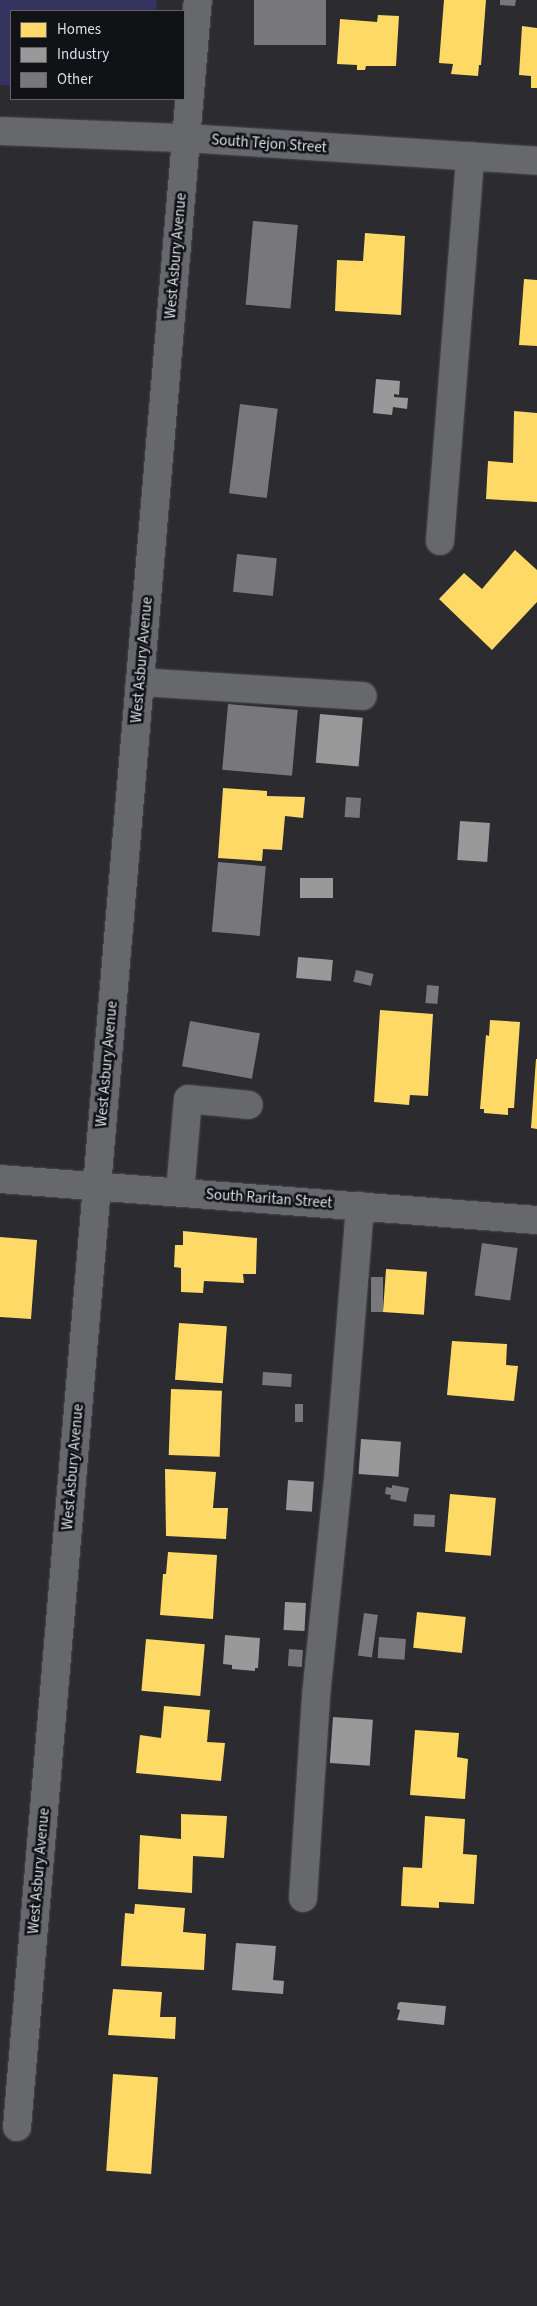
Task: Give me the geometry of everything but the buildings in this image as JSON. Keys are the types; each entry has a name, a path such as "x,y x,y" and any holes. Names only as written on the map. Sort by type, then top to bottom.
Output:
{"street":[{"name":"West Asbury Avenue","path":"17,2127 198,0"},
{"name":"South Tejon Street","path":"0,131 186,138 537,161"},
{"path":"440,541 470,156"},
{"path":"140,682 363,696"},
{"path":"180,1192 188,1099 249,1105"},
{"name":"South Raritan Street","path":"0,1178 537,1220"},
{"path":"303,1898 316,1696 338,1478 360,1206"}],"shaded area":[{"path":"0,0 157,0 156,10 10,10 10,86 0,85"}]}
